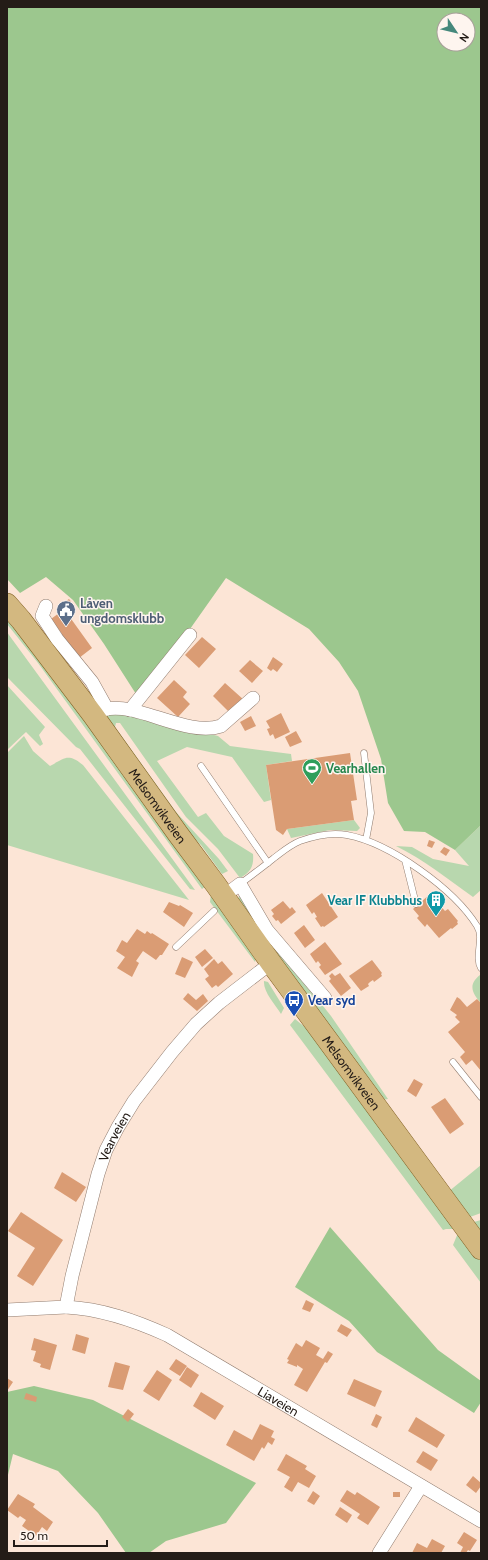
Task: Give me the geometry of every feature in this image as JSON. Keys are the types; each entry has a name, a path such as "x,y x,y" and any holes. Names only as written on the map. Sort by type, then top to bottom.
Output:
{"main road":[{"name":"Melsomvikveien","path":"7,604 100,712 178,834 226,897 271,963 481,1249"}],"street":[{"name":"Melsomvikveien","path":"46,606 42,616 57,639 92,682 100,712"},
{"path":"130,710 190,635"},
{"path":"100,712 130,710 187,726 214,728 221,726 253,698"},
{"name":"Melsomvikveien","path":"226,897 267,930 325,998"},
{"name":"Vearveien","path":"66,1306 72,1276 98,1174 106,1150 118,1127 134,1101 196,1024 219,1003 271,963"},
{"path":"7,1310 66,1306"},
{"name":"Liaveien","path":"66,1306 111,1313 144,1324 167,1335 481,1521"},
{"path":"379,1553 421,1486"}],"lane":[{"path":"364,753 372,813 366,840"},
{"path":"201,766 268,864"},
{"path":"176,947 226,897 291,846 298,842 315,837 330,834 346,835 366,840 384,847 405,860 437,884 466,910 479,928 479,964 481,968"},
{"path":"405,860 416,904"},
{"path":"453,1062 481,1097"}],"green space":[{"path":"7,7 481,7 481,825 455,850 425,832 404,831 388,803 381,759 358,691 339,662 309,629 226,578 178,646 136,694 104,644 73,600 46,577 20,593 7,579"},
{"path":"7,615 206,886 202,889 38,663 7,624"},
{"path":"7,632 195,890 190,889 80,749 76,747 7,677"},
{"path":"7,685 45,727 39,735 43,744 40,746 26,732 7,750"},
{"path":"111,712 140,717 218,736 230,746 291,754 292,761 266,765 271,800 264,802 232,757 187,747 157,761 198,817 206,813 224,836 253,854 253,862 247,873 240,878 218,849 186,817 120,723 116,723 115,727 176,812 228,871 222,874 201,845 186,831 104,720"},
{"path":"24,736 33,751 50,766 66,758 74,759 83,765 189,900 7,845 7,753"},
{"path":"354,820 360,828 357,831 330,830 291,838 287,829"},
{"path":"481,825 481,890 473,897 426,864 396,846 412,847 433,859 469,866 455,850"},
{"path":"211,894 256,957 255,962 210,902"},
{"path":"240,895 272,942 331,1016 388,1099 382,1100 237,903"},
{"path":"480,975 481,1003 474,993 472,986"},
{"path":"264,981 268,982 284,1008 281,1014 267,994"},
{"path":"295,1019 317,1037 481,1261 481,1283 453,1245 458,1233 455,1229 443,1230 290,1025"},
{"path":"481,1165 481,1213 470,1217 474,1222 481,1220 481,1238 448,1192"},
{"path":"330,1227 438,1350 481,1381 481,1402 474,1413 377,1352 349,1321 295,1287"},
{"path":"34,1386 93,1400 256,1483 226,1523 166,1541 149,1553 126,1553 98,1513 58,1471 13,1454 7,1479 7,1392"}],"building":[{"name":"Låven ungdomsklubb","path":"69,599 72,603 64,609 92,648 79,658 59,637 62,634 51,619 63,610 59,606"},
{"path":"202,637 216,649 199,668 185,655"},
{"path":"273,657 283,664 277,672 273,669 271,671 267,668"},
{"path":"250,660 263,671 252,683 239,671"},
{"path":"174,680 187,692 183,697 190,704 178,717 157,698"},
{"path":"225,683 244,700 231,714 213,696"},
{"path":"281,713 290,732 275,739 273,734 270,736 267,729 270,728 266,721"},
{"path":"251,716 256,726 245,731 240,722"},
{"path":"296,731 302,742 290,747 285,737"},
{"name":"Vearhallen","path":"350,753 357,800 351,801 354,820 287,829 283,835 276,830 266,765"},
{"path":"429,840 435,842 432,848 427,846"},
{"path":"444,847 450,850 446,856 440,852"},
{"path":"322,893 338,917 324,927 321,927 315,918 317,917 314,912 312,914 306,905"},
{"name":"Vear IF Klubbhus","path":"430,894 445,911 448,909 458,921 458,924 439,938 427,924 425,927 417,918 419,916 413,909"},
{"path":"283,901 290,909 292,907 296,912 281,924 272,916 274,914 271,910"},
{"path":"169,902 179,906 180,905 193,913 184,927 163,912"},
{"path":"304,925 315,940 305,948 294,933"},
{"path":"137,929 145,934 147,931 151,934 152,933 169,944 162,955 160,955 156,960 143,951 136,961 139,963 132,977 117,968 125,957 116,951 122,940 127,943"},
{"path":"325,942 342,964 325,975 319,967 321,965 318,961 316,963 310,954"},
{"path":"205,949 213,958 202,967 195,957"},
{"path":"182,957 193,962 185,978 175,974"},
{"path":"214,959 218,964 222,961 233,974 218,987 216,985 212,988 205,979 209,976 204,969"},
{"path":"372,960 382,973 382,976 374,982 373,980 370,982 368,984 369,986 361,991 349,976"},
{"path":"332,973 335,976 340,973 351,988 341,996 329,981 331,979 329,976"},
{"path":"188,993 196,1000 203,994 208,1001 197,1011 183,999"},
{"path":"457,997 467,1007 477,999 481,1003 481,1071 472,1060 466,1065 460,1057 465,1052 448,1032 460,1022 455,1017 457,1015 450,1010"},
{"path":"414,1079 423,1084 416,1097 407,1091"},
{"path":"445,1098 464,1124 450,1134 431,1107"},
{"path":"62,1172 86,1187 76,1202 54,1188"},
{"path":"21,1212 63,1240 33,1286 17,1276 35,1248 8,1231"},
{"path":"306,1300 314,1304 310,1312 302,1309"},
{"path":"341,1324 352,1330 347,1337 337,1331"},
{"path":"76,1334 89,1338 85,1354 72,1350"},
{"path":"34,1338 57,1345 50,1370 40,1367 41,1364 33,1361 36,1351 31,1350"},
{"path":"306,1340 320,1348 316,1355 323,1359 328,1351 333,1354 327,1363 325,1362 307,1392 294,1385 303,1369 297,1365 297,1367 287,1363 289,1360 287,1359 296,1343 302,1347"},
{"path":"176,1359 187,1366 180,1376 169,1369"},
{"path":"115,1362 130,1366 123,1390 108,1387"},
{"path":"187,1367 199,1375 191,1388 179,1380"},
{"path":"157,1370 172,1380 159,1401 143,1391"},
{"path":"7,1378 13,1382 7,1391"},
{"path":"354,1379 382,1391 375,1407 347,1394"},
{"path":"201,1392 224,1406 215,1420 193,1406"},
{"path":"26,1393 37,1397 36,1402 24,1399"},
{"path":"128,1409 134,1414 128,1422 122,1417"},
{"path":"376,1414 382,1417 377,1428 371,1425"},
{"path":"416,1417 445,1435 437,1448 408,1431"},
{"path":"260,1424 274,1431 271,1437 275,1439 272,1445 268,1442 264,1449 262,1447 254,1461 226,1445 234,1430 252,1440"},
{"path":"423,1451 438,1460 431,1471 416,1462"},
{"path":"286,1454 307,1466 305,1469 316,1476 309,1488 298,1482 292,1492 284,1487 290,1477 277,1470"},
{"path":"473,1476 481,1483 481,1486 476,1493 466,1485"},
{"path":"347,1490 355,1495 357,1492 380,1507 368,1525 357,1518 360,1514 340,1501"},
{"path":"313,1491 320,1496 314,1505 307,1501"},
{"path":"393,1492 400,1492 400,1497 393,1497"},
{"path":"18,1494 35,1504 33,1507 53,1522 47,1531 42,1527 36,1536 22,1526 26,1520 20,1516 18,1518 7,1510"},
{"path":"340,1507 352,1515 347,1523 335,1515"},
{"path":"464,1532 477,1540 470,1551 468,1550 466,1553 460,1553 463,1547 457,1543"},
{"path":"432,1539 445,1546 441,1553 412,1553 417,1543 427,1548"}],"place":[{"name":"Låven ungdomsklubb","path":"66,627"},
{"name":"Vearhallen","path":"312,785"},
{"name":"Vear IF Klubbhus","path":"436,917"},
{"name":"Vear syd","path":"294,1017"}]}
